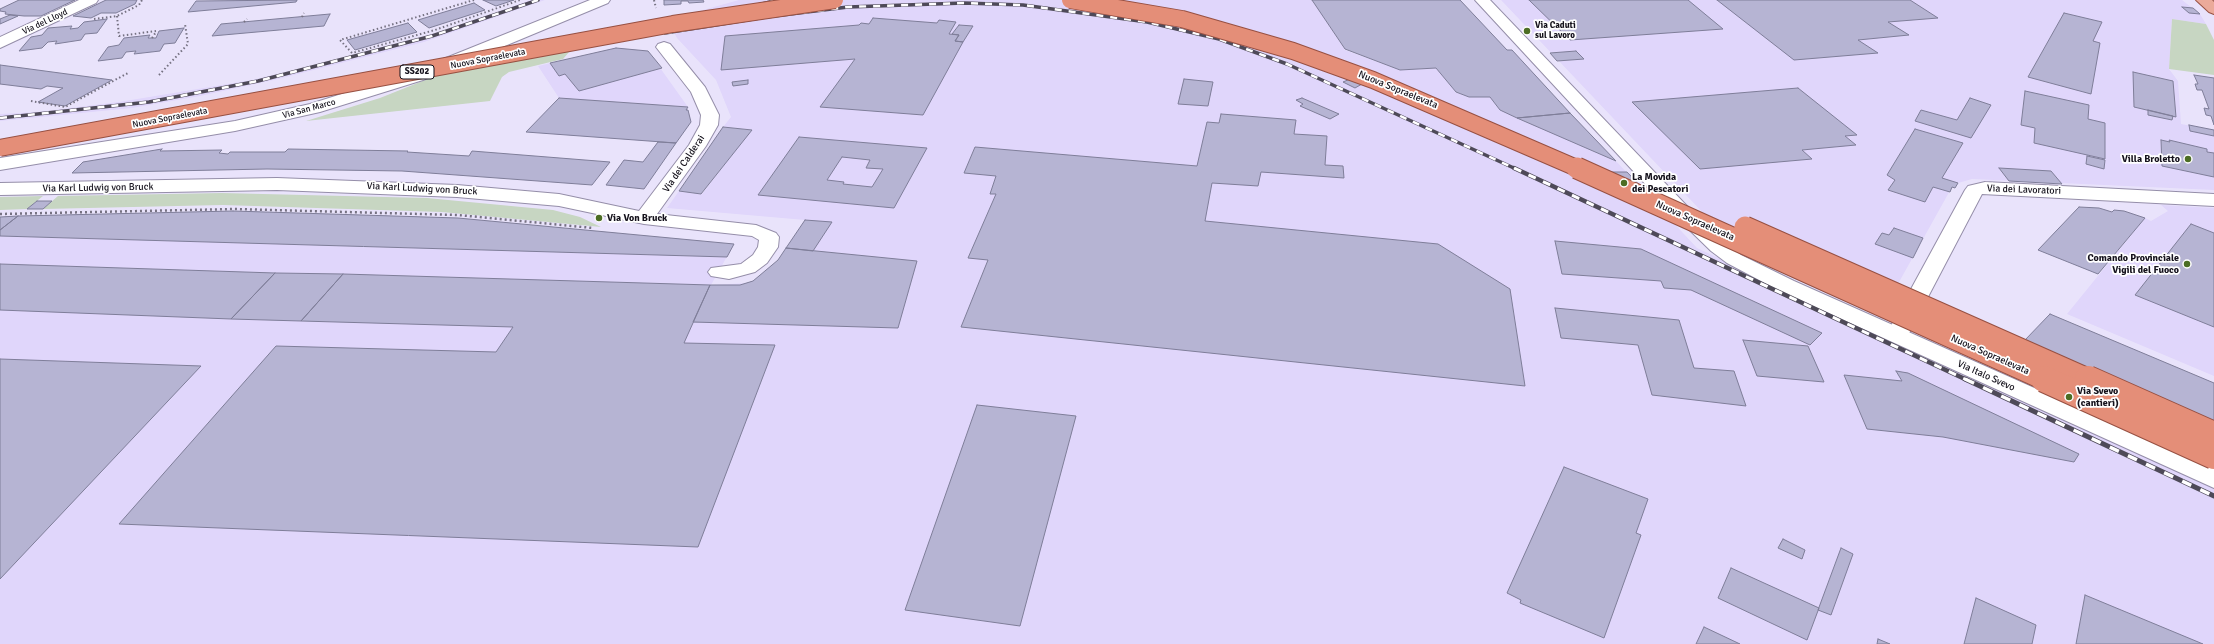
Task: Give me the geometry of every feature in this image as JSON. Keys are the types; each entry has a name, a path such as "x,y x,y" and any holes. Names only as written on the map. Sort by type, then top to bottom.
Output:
{"highway":[{"name":"Nuova Sopraelevata","path":"0,137 766,0"},
{"name":"Nuova Sopraelevata","path":"0,148 673,24 835,0"},
{"name":"Nuova Sopraelevata","path":"1070,0 1151,13 1230,32 1293,51 1380,82 1572,166 2214,456"},
{"name":"Nuova Sopraelevata","path":"1131,0 1190,11 1300,41 1454,99 2214,435"}],"main road":[{"path":"2202,0 2214,9"}],"street":[{"name":"Via del Lloyd","path":"0,43 91,0"},
{"name":"Via San Marco","path":"0,164 235,126 314,108 417,76 603,0"},
{"name":"Via Italo Svevo","path":"1482,0 1699,229 1734,259 1758,272 2214,479"},
{"name":"Via dei Calderai","path":"644,218 697,146 709,125 710,115 699,91 664,47"},
{"name":"Via Karl Ludwig von Bruck","path":"0,189 277,184 457,191 552,200 644,218 756,231 769,237 768,247 760,258 748,268 729,273 718,272"},
{"name":"Via dei Lavoratori","path":"1897,335 1975,190 1985,188 2214,200"}],"path":[{"path":"139,5 142,0"},
{"path":"474,0 340,40 352,53 435,30 520,0"},
{"path":"302,17 304,13"},
{"path":"117,16 119,36 156,31 152,38"},
{"path":"244,22 247,19"},
{"path":"159,75 188,44 185,24"},
{"path":"31,101 65,107 128,73"},
{"path":"0,214 235,209 458,215 596,228"}],"shaded area":[{"path":"531,0 545,0 424,42 278,79 200,96 132,108 0,121 0,114 38,112 119,102 252,80 372,52 450,29"},
{"path":"739,0 1312,0 1345,50 1400,70 1436,68 1456,92 1469,97 1490,97 1500,110 1616,161 1697,248 2214,489 2214,644 0,644 0,217 233,211 458,218 734,244 711,285 748,283 761,277 778,261 805,220 667,208 679,191 702,194 751,130 723,127 731,117 716,80 677,38 667,20"},
{"path":"1501,0 2182,0 2200,14 2206,24 2172,19 2169,69 2178,81 2181,124 2214,130 2214,190 1972,179 1958,183 1955,188 1952,187 1884,309 1705,215"},
{"path":"616,48 648,51 688,107 687,109 691,122 676,143 526,132 559,98 538,66"},
{"path":"2161,205 2214,208 2214,376 2067,314 2145,218 2151,221 2168,211"}],"green space":[{"path":"2172,19 2206,24 2214,40 2214,75 2169,69"},
{"path":"570,51 563,59 509,72 502,77 490,101 306,121 380,98 440,74"},
{"path":"222,193 427,198 553,210 580,217 601,227 442,212 223,205 43,209 58,196"},
{"path":"43,196 27,209 0,210 0,197"}],"building":[{"path":"19,0 75,0 41,16 5,14 6,12 0,11 0,9"},
{"path":"106,0 137,0 135,4 116,13 101,13 91,18 73,16"},
{"path":"297,0 296,2 188,12 196,1"},
{"path":"483,0 514,0 496,6"},
{"path":"664,0 703,0 704,2 689,3 688,1 681,1 681,4 664,5"},
{"path":"1312,0 1460,0 1507,50 1512,50 1570,113 1517,118 1500,110 1490,97 1469,97 1456,92 1436,68 1400,70 1345,49"},
{"path":"1529,0 1688,0 1723,29 1570,40"},
{"path":"1717,0 1910,0 1938,18 1888,22 1909,35 1858,40 1878,53 1794,60"},
{"path":"474,3 485,10 429,28 418,20"},
{"path":"2182,7 2193,8 2200,14 2189,13"},
{"path":"2064,13 2102,22 2093,41 2100,43 2091,94 2028,77"},
{"path":"330,14 324,26 212,36 221,24"},
{"path":"10,15 18,16 0,24 0,19"},
{"path":"873,18 937,23 939,20 956,22 949,34 959,35 955,41 963,42 923,115 820,107 855,59 721,70 725,36 859,25 861,23 869,24"},
{"path":"107,19 97,33 85,34 81,40 55,44 57,41 48,42 42,48 19,51 31,37 42,35 48,28 72,26 70,29 78,28 84,22"},
{"path":"408,23 417,32 355,50 347,40"},
{"path":"959,25 973,26 963,42 955,41 959,35 952,34"},
{"path":"184,28 175,43 164,44 160,51 134,54 136,51 126,52 122,58 98,61 108,47 119,45 124,38 150,35 148,38 156,38 159,31"},
{"path":"616,48 648,51 662,68 579,91 565,74 559,76 550,63"},
{"path":"1576,51 1584,59 1557,61 1550,53"},
{"path":"0,65 112,80 65,106 38,102 63,88 47,86 41,89 0,84"},
{"path":"2133,72 2173,81 2176,117 2134,107"},
{"path":"2194,75 2214,78 2214,125 2211,116 2206,115 2204,108 2209,109 2202,90 2197,90 2195,84 2198,84"},
{"path":"1184,79 1213,82 1208,106 1178,104"},
{"path":"1350,79 1362,84 1355,88 1343,82"},
{"path":"748,80 748,84 733,86 732,82"},
{"path":"1798,88 1857,135 1845,136 1856,145 1802,150 1812,159 1700,169 1632,102"},
{"path":"2025,91 2089,105 2088,119 2105,123 2105,159 2034,143 2035,128 2021,125"},
{"path":"559,98 688,107 686,110 688,110 691,122 676,143 526,132"},
{"path":"1302,98 1339,114 1330,119 1300,106 1303,104 1296,100"},
{"path":"1970,98 1991,105 1971,138 1915,121 1921,110 1957,120"},
{"path":"2148,110 2173,116 2172,120 2148,115"},
{"path":"1570,113 1616,161 1517,118"},
{"path":"1221,114 1296,120 1294,134 1327,136 1325,165 1343,166 1344,178 1261,172 1258,186 1212,183 1205,221 1438,244 1510,289 1525,386 961,327 988,260 968,258 996,194 990,194 996,176 964,173 975,147 1197,166 1207,122 1219,123"},
{"path":"2189,125 2214,130 2214,136 2190,131"},
{"path":"723,127 752,130 701,194 679,191"},
{"path":"1915,129 1963,143 1942,178 1958,183 1955,188 1952,187 1950,192 1933,187 1925,202 1888,190 1895,180 1887,175"},
{"path":"799,137 927,148 894,208 758,195","holes":["842,157 870,160 866,168 883,169 872,187 843,184 844,182 827,180"]},
{"name":"Villa Broletto","path":"2161,140 2170,142 2169,140 2207,149 2207,152 2214,153 2214,177 2162,166"},
{"path":"658,142 676,143 644,189 606,185 624,160 643,162"},
{"path":"162,149 160,151 222,150 219,153 228,154 230,152 285,152 288,149 408,151 407,152 469,156 472,151 610,162 592,185 402,171 267,169 72,173 83,162"},
{"path":"2087,156 2105,160 2104,169 2086,164"},
{"path":"1999,168 2051,171 2062,184 2009,181"},
{"path":"1601,172 1627,172 1647,193"},
{"path":"37,201 52,201 43,209 27,209"},
{"path":"2079,207 2099,208 2112,212 2114,210 2124,211 2145,218 2098,274 2038,250"},
{"path":"233,211 458,218 734,244 727,257 0,236 0,230 18,216"},
{"path":"18,216 0,230 0,217"},
{"path":"805,220 832,222 813,251 786,248"},
{"name":"Comando Provinciale Vigili del Fuoco","path":"2191,224 2214,233 2214,327 2135,295"},
{"path":"1894,228 1923,238 1913,258 1875,244 1882,233 1889,235"},
{"path":"1555,241 1641,249 1822,333 1810,345 1691,290 1664,288 1661,281 1562,274"},
{"path":"786,248 917,261 898,328 693,322 710,285 740,285 753,281 778,260"},
{"path":"0,264 275,273 231,319 0,310"},
{"path":"275,273 343,274 301,321 231,319"},
{"path":"343,274 710,285 684,343 775,345 698,547 119,524 276,346 496,352 513,327 301,321"},
{"path":"1555,308 1679,320 1694,368 1734,371 1746,406 1652,395 1638,345 1561,338"},
{"path":"2050,314 2214,383 2214,423 2025,340"},
{"path":"1743,340 1808,346 1824,382 1757,376"},
{"path":"0,359 201,366 0,579"},
{"path":"1896,371 1908,373 2079,454 2074,462 1943,437 1867,429 1844,375 1902,381"},
{"path":"977,405 1076,416 1020,626 905,610"},
{"path":"1564,467 1648,499 1636,533 1641,535 1604,638 1520,603 1521,600 1507,593"},
{"path":"1783,539 1805,550 1802,559 1778,548"},
{"path":"1841,548 1853,554 1831,615 1818,610"},
{"path":"1731,568 1819,608 1807,640 1718,598"},
{"path":"2085,595 2203,644 2076,644"},
{"path":"1976,598 2036,625 2032,644 1964,644"},
{"path":"1704,627 1740,644 1696,644"},
{"path":"1878,639 1890,644 1877,644"}],"railway":[{"path":"0,118 149,102 258,81 432,36 538,0"},
{"path":"675,25 778,0"},
{"path":"665,33 766,17 848,7 964,3 1023,5 1147,22 1219,39 1287,64 1516,169"},
{"path":"1514,168 1967,380"},
{"path":"1965,379 2214,496"}],"place":[{"name":"Via Caduti sul Lavoro","path":"1527,31"},
{"name":"Villa Broletto","path":"2188,159"},
{"name":"La Movida dei Pescatori","path":"1624,183"},
{"name":"Via Von Bruck","path":"599,218"},
{"name":"Comando Provinciale Vigili del Fuoco","path":"2187,264"},
{"name":"Via Svevo (cantieri)","path":"2069,397"}]}
